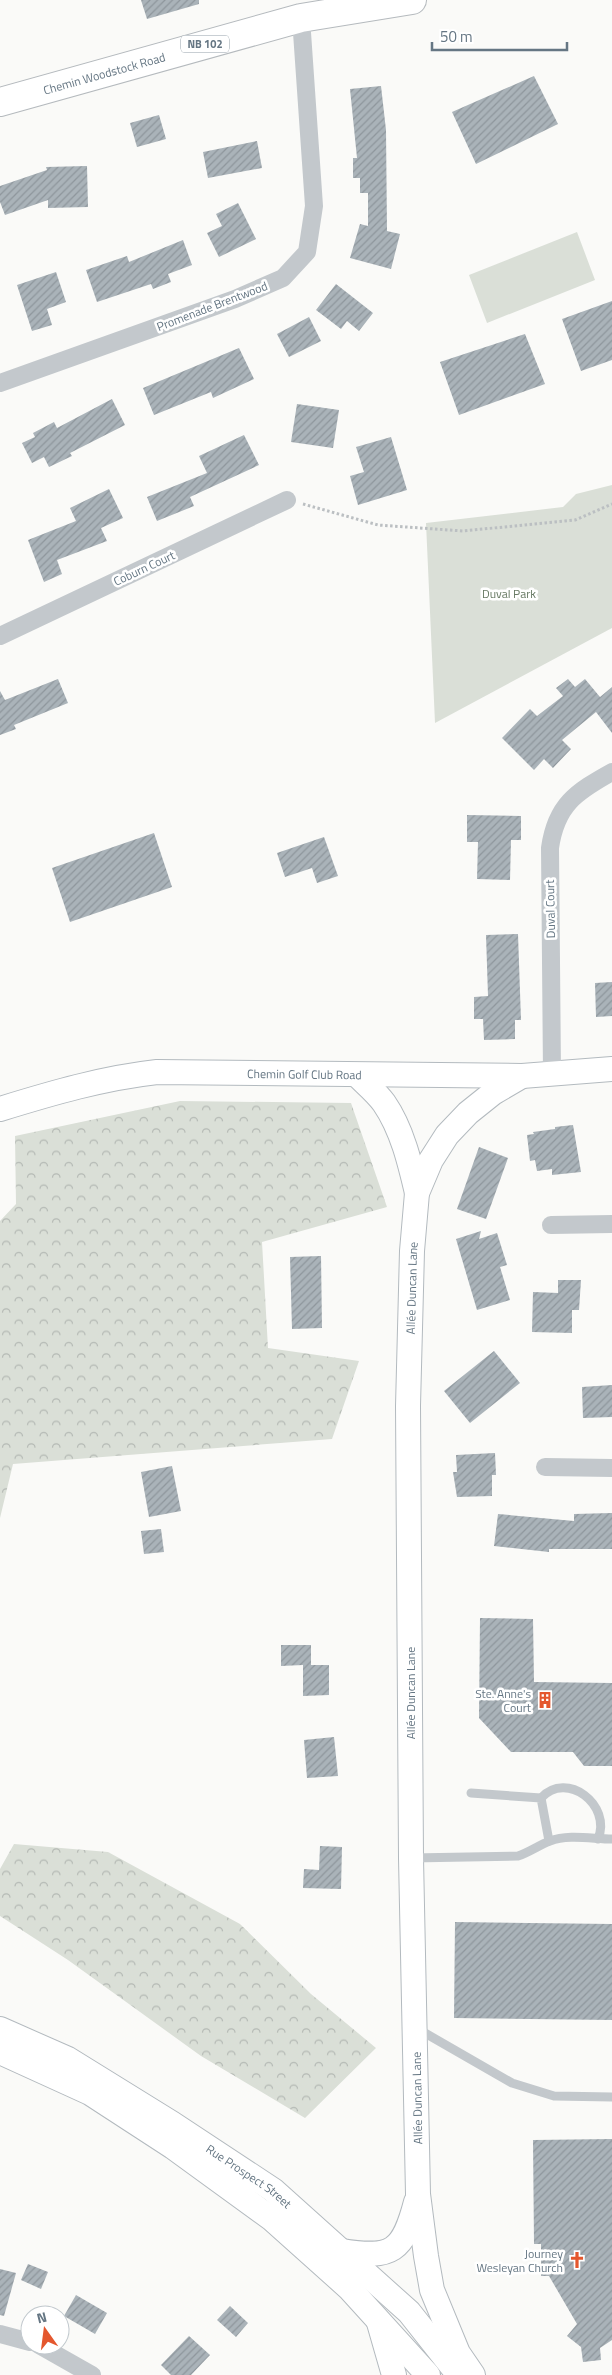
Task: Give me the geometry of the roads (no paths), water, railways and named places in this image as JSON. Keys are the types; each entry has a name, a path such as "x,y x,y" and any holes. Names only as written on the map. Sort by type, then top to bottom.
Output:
{"main road":[{"name":"Chemin Woodstock Road","path":"0,102 301,18 412,0"}],"street":[{"name":"Promenade Brentwood","path":"0,383 235,299 283,278 307,252 314,206 301,18"},
{"name":"Coburn Court","path":"0,636 288,500"},
{"name":"Duval Court","path":"552,1074 550,848 552,831 559,815 570,799 584,788 612,772"},
{"name":"Chemin Golf Club Road","path":"0,1109 80,1084 118,1076 157,1072 522,1076 612,1069"},
{"path":"357,1075 384,1103 399,1131 409,1160 417,1193"},
{"path":"417,1193 431,1160 447,1135 468,1113 493,1093 522,1076"},
{"name":"Allée Duncan Lane","path":"417,1193 412,1251 409,1328 411,1858 418,2194"},
{"path":"551,1225 612,1224"},
{"path":"545,1467 612,1468"},
{"name":"Rue Prospect Street","path":"0,2029 68,2059 173,2124 273,2190 409,2312 459,2375"},
{"name":"Rue Prospect Street","path":"0,2052 90,2094 173,2147 272,2219 349,2288 428,2375"},
{"path":"342,2251 368,2255 385,2252 399,2244 409,2229 418,2194"},
{"path":"418,2194 432,2290 458,2353 473,2375"},
{"path":"378,2319 394,2375"},
{"path":"0,2334 20,2339"},
{"path":"57,2355 92,2375"}],"lane":[{"path":"471,1793 541,1798 549,1790 562,1787 576,1790 589,1798 597,1807 603,1819 602,1830 598,1839"},
{"path":"541,1798 549,1841"},
{"path":"411,1858 518,1856 531,1852 549,1841 561,1838 612,1839"},
{"path":"416,2027 512,2083 554,2096 612,2096"}],"place":[{"name":"Ste. Anne's Court","path":"545,1700"},
{"name":"Journey Wesleyan Church","path":"577,2260"}],"park label":[{"name":"Duval Park","path":"509,593"}]}
